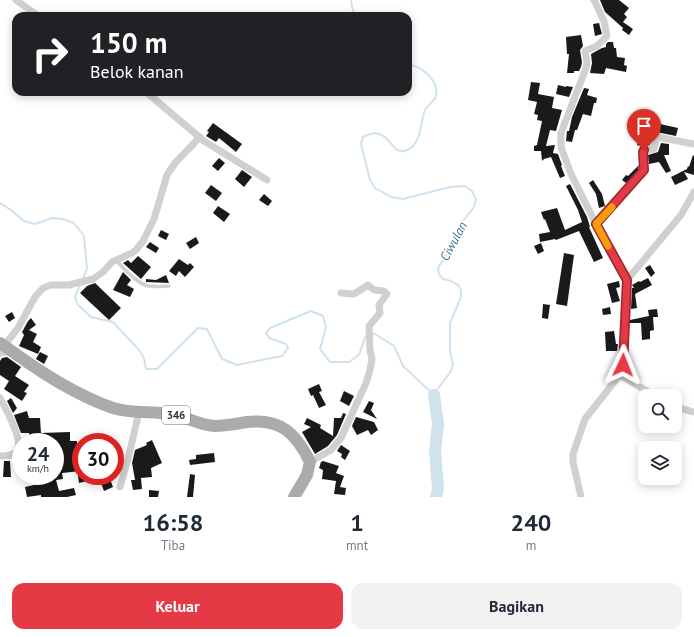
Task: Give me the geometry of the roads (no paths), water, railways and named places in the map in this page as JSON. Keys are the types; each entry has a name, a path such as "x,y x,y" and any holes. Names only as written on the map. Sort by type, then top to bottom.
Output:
{"main road":[{"name":"346","path":"4,348 51,378 113,408 139,412 170,414 208,425 228,425 257,421 276,424 298,440 310,462"},
{"path":"294,497 307,475 310,462"}],"street":[{"path":"16,0 32,12"},
{"path":"581,497 573,458 586,417 620,375 623,365 627,280 596,224 571,174 560,142 561,133 586,68 587,62 585,51 597,46 607,36 604,21 594,0"},
{"path":"151,96 200,137 267,180"},
{"path":"4,348 18,328 38,293 43,288 51,285 76,284 98,277 109,264 132,253 141,245 154,219 167,174 175,163 200,137"},
{"path":"596,224 644,170 643,151 654,149 657,137 694,144"},
{"path":"627,280 681,215 694,192"},
{"path":"310,462 332,450 345,430 370,370 372,359 370,350 370,325 380,313 379,305 386,296 386,292 374,290 368,285 354,294 341,293"},
{"path":"620,375 643,389"},
{"path":"0,398 18,436 19,445 17,451 11,456 0,456"},
{"path":"682,409 694,412"},
{"path":"120,487 139,412"}],"lane":[{"path":"116,260 126,271 147,286 169,286"}],"waterway":[{"name":"Ciwulan","path":"351,0 354,12"},
{"name":"Ciwulan","path":"370,335 375,334 394,346 403,366 434,395 451,371 453,364 450,351 450,323 461,297 461,290 458,285 443,279 439,274 438,268 452,246 456,230 474,207 476,199 472,191 465,186 450,187 403,199 391,197 375,188 370,180 361,144 363,137 372,134 379,134 396,149 401,151 407,150 415,143 420,133 423,115 434,99 436,90 432,79 423,71 412,66"},
{"path":"0,203 24,221 35,224 52,218 63,219 74,223 84,236 87,268 83,279"},
{"path":"80,285 75,297 78,305 91,317 113,322 139,350 144,358 146,369 157,369 198,328 207,329 222,359 237,365 282,356 288,348 286,344 269,338 266,333 270,328 311,311 323,316 326,327 320,349 330,362 349,362 359,355 366,335"},
{"name":"Ciwulan","path":"434,395 438,424 435,451 438,489 436,497"}]}
